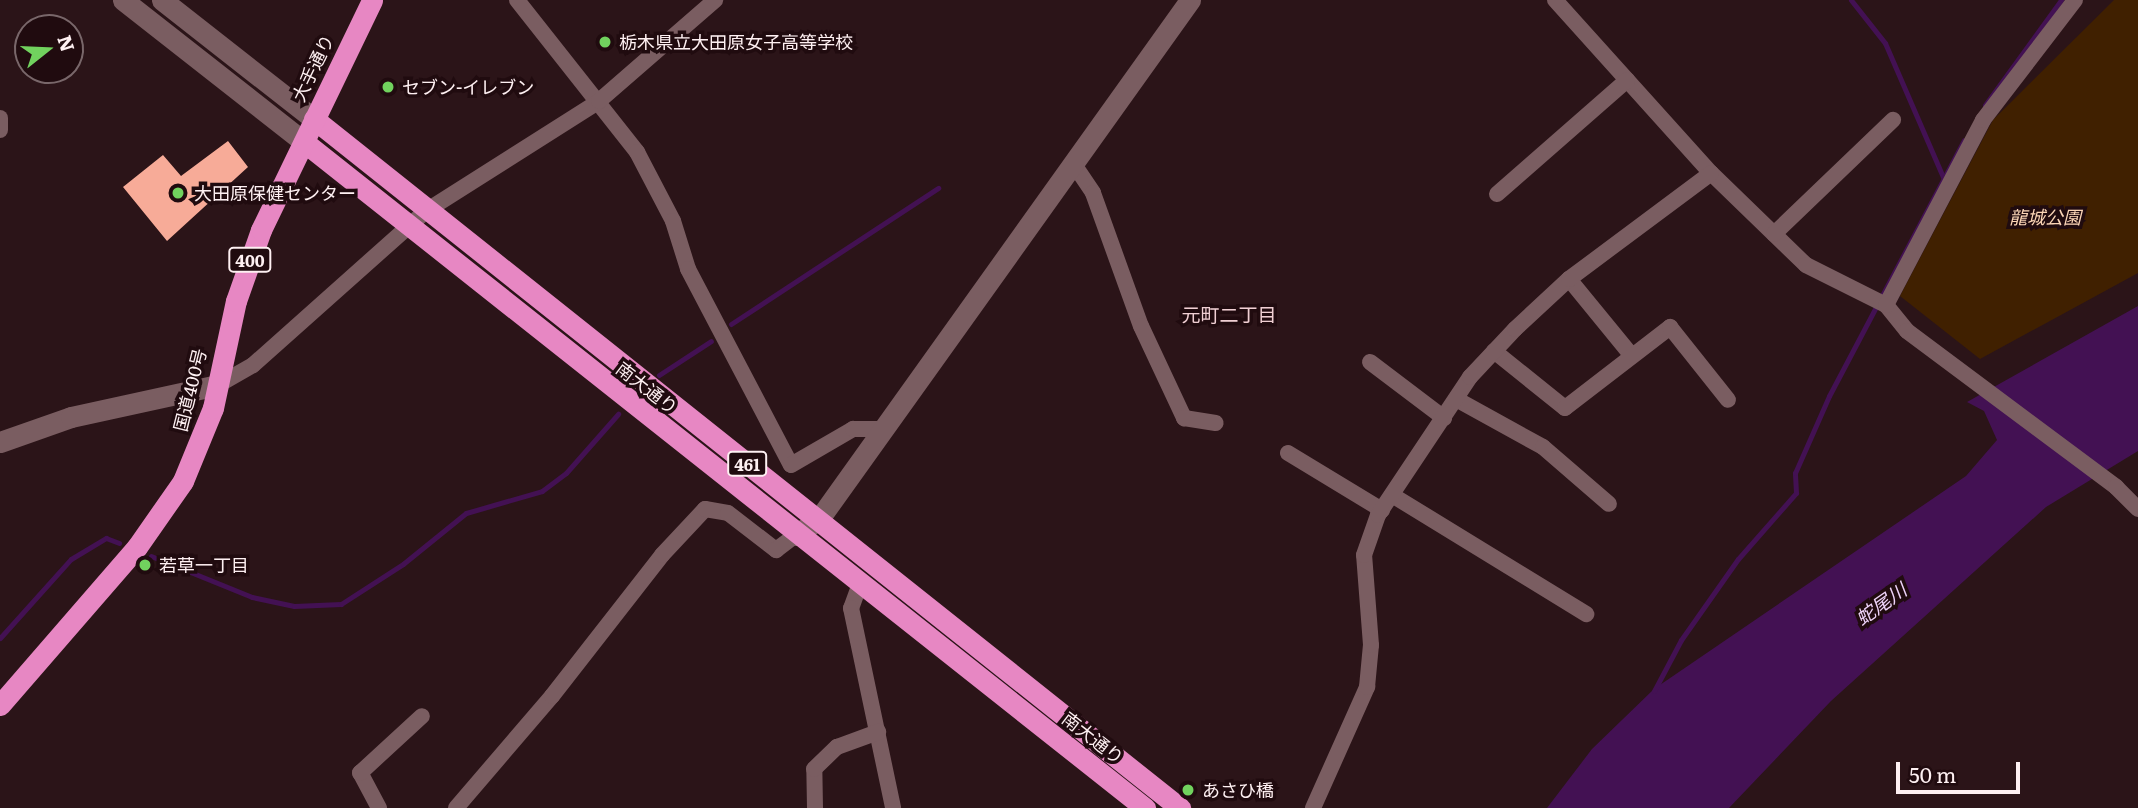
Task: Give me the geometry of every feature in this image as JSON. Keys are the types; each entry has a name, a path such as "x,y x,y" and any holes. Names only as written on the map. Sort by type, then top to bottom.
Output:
{"highway":[{"name":"大手通り","path":"314,119 372,0"},
{"name":"国道400号","path":"0,705 165,510 200,446 248,265 314,119"},
{"name":"南大通り","path":"314,119 426,211 819,519 1180,808"},
{"name":"南大通り","path":"304,142 796,535 861,582 1145,808"}],"street":[{"name":"南大通り","path":"123,0 304,142"},
{"name":"南大通り","path":"162,0 314,119"},
{"path":"517,0 637,152 673,221 688,268 791,465 853,429 884,429"},
{"path":"0,442 71,418 218,385 253,365 407,226 426,211 599,101 715,0"},
{"path":"456,808 552,696 662,555 705,509 728,513 776,550 819,519 1190,0"},
{"path":"1886,305 1983,120 2075,0"},
{"path":"1558,1 1711,173 1806,265 1886,305 1906,331 2116,487 2138,509"},
{"path":"1497,194 1627,80"},
{"path":"0,118 0,130"},
{"path":"1774,234 1893,120"},
{"path":"1073,163 1093,193 1141,326 1184,418 1216,423"},
{"path":"1313,808 1367,687 1371,645 1364,555 1382,510 1456,399 1494,351 1569,279 1711,173"},
{"path":"1569,279 1633,356"},
{"path":"1494,351 1565,408 1671,327 1728,400"},
{"path":"1370,362 1444,418"},
{"path":"1456,399 1543,447 1609,504"},
{"path":"1288,453 1382,510"},
{"path":"1392,495 1586,614"},
{"path":"861,582 851,608 893,808"},
{"path":"379,808 360,773 422,716"},
{"path":"816,808 814,769 837,747 878,732"}],"green space":[{"name":"龍城公園","path":"2114,0 2138,0 2138,273 1980,359 1900,296 1993,120"}],"water":[{"name":"蛇尾川","path":"2138,306 2138,451 2046,507 1831,701 1729,808 1547,808 1592,749 1654,689 1966,476 1997,440 1984,411 1967,402"}],"building":[{"path":"228,141 248,167 167,241 123,187 163,155 181,176"}],"waterway":[{"path":"1851,0 1885,43 1943,177"},
{"path":"1985,105 2061,0"},
{"path":"1654,691 1681,640 1738,559 1796,493 1795,473 1829,396 1964,140"},
{"path":"731,324 938,188"},
{"path":"659,375 711,341"},
{"path":"151,556 252,597 294,606 341,604 403,564 466,513 542,491 566,473 618,414"},
{"path":"0,638 71,559 106,538 119,543"}],"place":[{"name":"栃木県立大田原女子高等学校","path":"605,42"},
{"name":"セブン-イレブン","path":"388,87"},
{"name":"大田原保健センター","path":"178,193"},
{"name":"若草一丁目","path":"145,565"},
{"name":"あさひ橋","path":"1188,790"}],"district":[{"name":"元町二丁目","path":"1229,315"}]}
